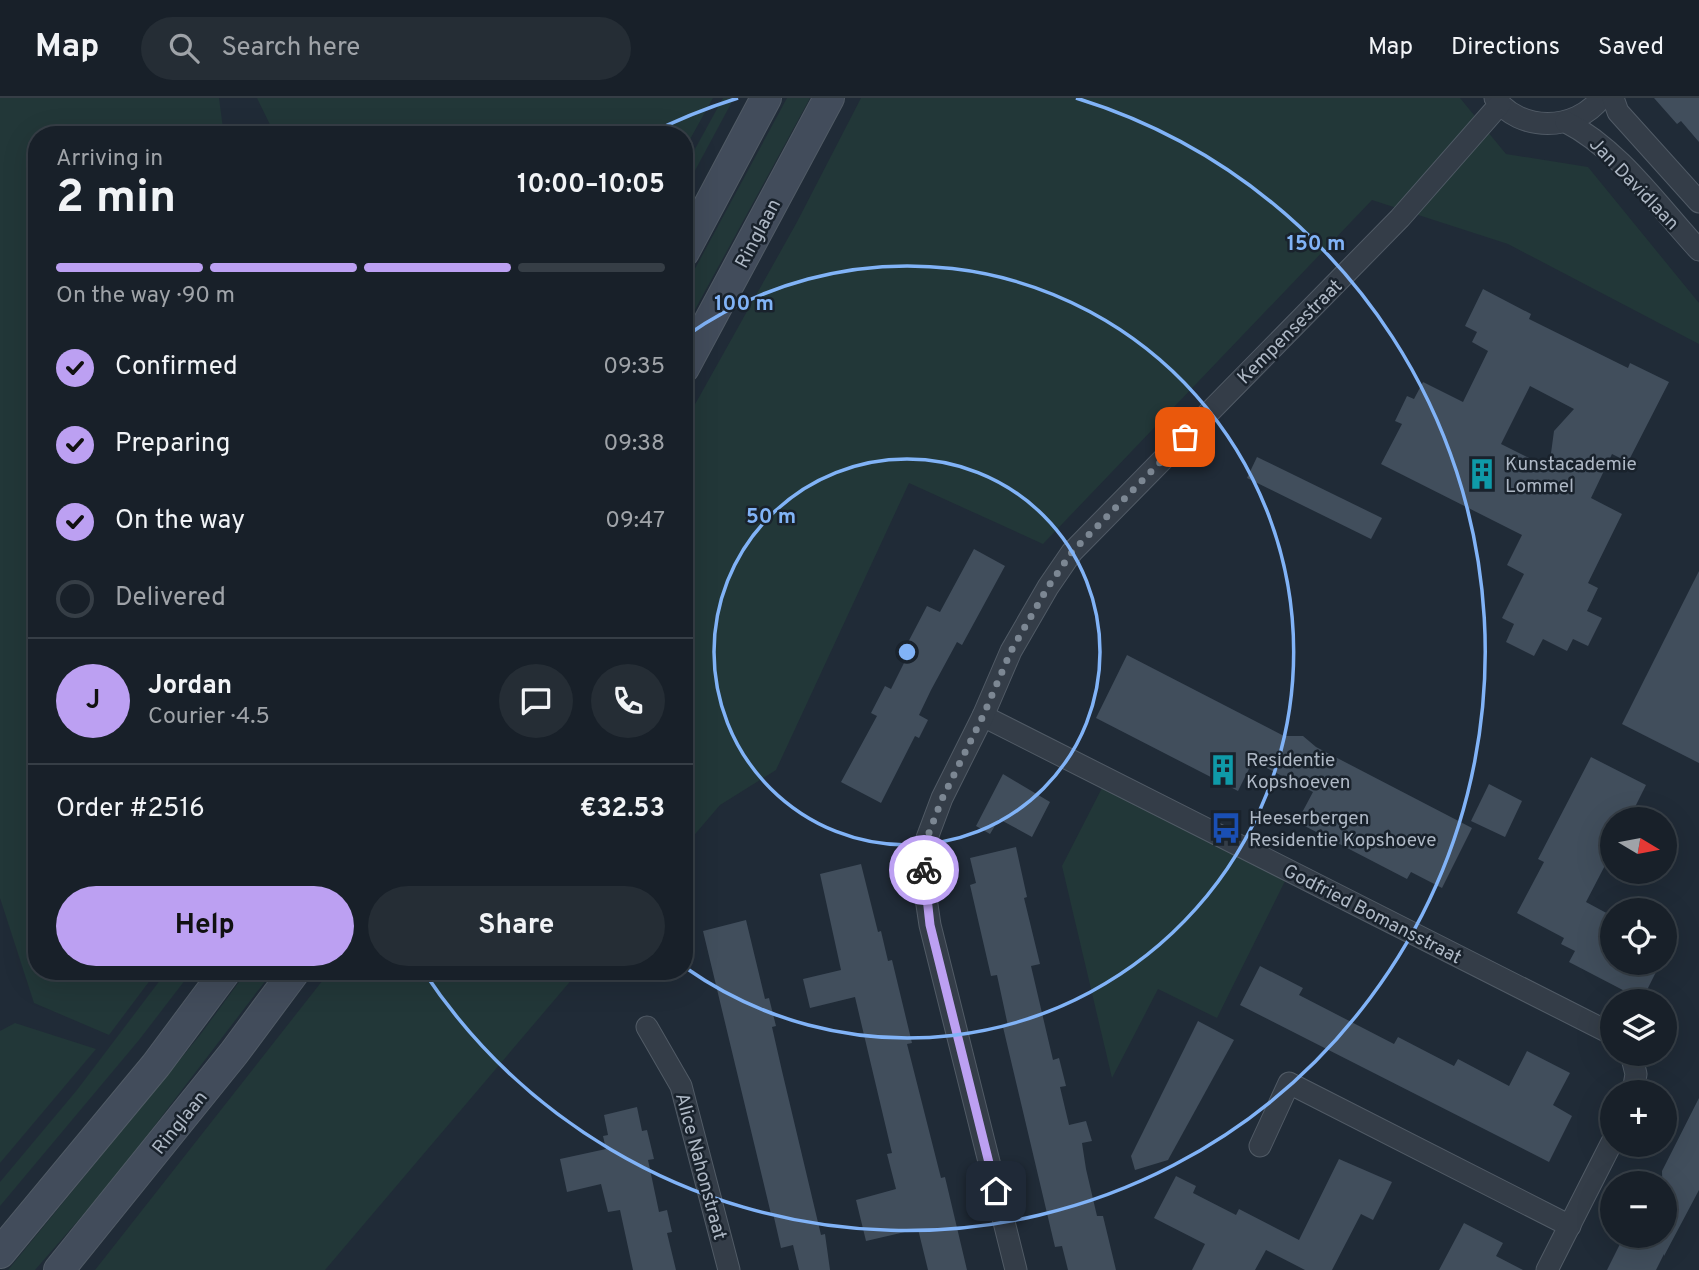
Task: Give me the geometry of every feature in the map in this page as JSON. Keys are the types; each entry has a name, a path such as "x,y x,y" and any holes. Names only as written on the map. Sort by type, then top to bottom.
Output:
{"main road":[{"path":"693,235 766,98"},
{"name":"Ringlaan","path":"693,351 829,98"},
{"path":"0,1254 156,1065 219,980"},
{"name":"Ringlaan","path":"59,1270 234,1054 288,980"}],"street":[{"path":"1566,122 1583,114 1601,98"},
{"name":"Jan Davidlaan","path":"1613,98 1618,112 1695,198"},
{"name":"Kempensestraat","path":"1016,1270 930,925 923,878 927,838 942,799 1011,651 1072,552 1400,218 1497,101 1530,122 1566,122"},
{"name":"Jan Davidlaan","path":"1566,122 1602,148 1699,250"},
{"path":"1668,215 1695,198"},
{"name":"Godfried Bomansstraat","path":"983,716 1600,1028"},
{"name":"Alice Nahonstraat","path":"647,1027 681,1086 729,1270"},
{"path":"1260,1146 1289,1083 1570,1226"},
{"path":"1547,1270 1604,1157"}],"green space":[{"path":"0,98 219,98 223,126 28,126 28,980 150,980 109,1035 34,1003 0,898"},
{"path":"257,98 713,98 693,134 693,126 271,126"},
{"path":"723,98 734,98 693,174 693,153"},
{"path":"787,98 810,98 693,313 693,272"},
{"path":"861,98 1460,98 1506,154 1588,167 1699,303 1699,344 1508,244 1372,200 1043,544 909,483 776,770 720,805 693,836 693,408 797,222"},
{"path":"1103,786 1286,879 1217,1018 1158,989 1112,1078 1062,866"},
{"path":"160,980 185,980 139,1040 0,1206 0,1182 77,1090"},
{"path":"240,980 266,980 110,1184 35,1270 8,1270 200,1035"},
{"path":"323,980 571,980 325,1270 95,1270"},
{"path":"15,1023 96,1049 0,1163 0,1031"}],"building":[{"path":"1654,98 1699,98 1699,142 1681,121 1677,124"},
{"name":"Kunstacademie Lommel","path":"1483,289 1531,314 1529,319 1628,368 1630,363 1669,382 1628,462 1612,454 1591,498 1622,514 1588,583 1598,588 1587,611 1602,618 1588,646 1573,639 1567,651 1543,639 1534,656 1506,642 1514,624 1502,618 1524,574 1507,565 1522,535 1381,464 1402,424 1395,421 1407,396 1414,399 1423,382 1463,402 1488,351 1472,342 1477,332 1465,326","holes":["1530,386 1574,409 1554,431 1549,468 1501,444"]},
{"path":"1257,457 1382,518 1371,539 1247,478"},
{"path":"974,549 1005,566 962,645 957,642 931,690 919,715 928,720 919,738 915,736 881,803 841,782 877,716 871,713 885,686 891,689 909,653 904,650 927,606 940,612"},
{"path":"1699,571 1699,763 1622,724"},
{"name":"Residentie Kopshoeven","path":"1127,655 1284,736 1303,736 1316,747 1472,828 1442,888 1411,872 1407,879 1297,822 1313,792 1253,761 1238,791 1096,718"},
{"path":"1591,757 1646,785 1635,807 1600,807 1600,875 1586,902 1600,910 1600,975 1654,975 1648,989 1621,989 1569,962 1575,951 1561,944 1564,938 1517,913 1544,862 1538,859"},
{"path":"1003,774 1050,802 1032,837 999,819 990,834 976,826"},
{"path":"1489,784 1522,801 1505,837 1471,821"},
{"path":"1016,847 1027,897 1024,898 1040,964 1031,966 1053,1060 1059,1058 1066,1086 1060,1087 1069,1125 1086,1121 1092,1141 1082,1143 1086,1169 1097,1216 1103,1216 1116,1270 1068,1270 1062,1246 1055,1247 1003,1027 1008,1026 997,975 991,976 970,885 976,883 970,858"},
{"path":"861,864 878,932 881,931 888,961 892,960 912,1043 907,1044 941,1178 945,1177 967,1270 928,1270 918,1229 866,1241 856,1200 896,1189 887,1154 892,1153 855,997 810,1008 803,979 841,970 820,874"},
{"path":"746,920 765,999 769,998 776,1026 772,1027 821,1235 825,1234 830,1270 799,1270 793,1245 781,1248 703,931"},
{"path":"1260,966 1303,988 1299,995 1394,1044 1398,1037 1454,1066 1458,1059 1509,1086 1527,1051 1570,1073 1553,1105 1572,1116 1549,1162 1240,1005"},
{"path":"1198,1021 1234,1040 1168,1160 1135,1170 1131,1156"},
{"path":"1699,1098 1699,1190 1677,1231 1677,1171 1662,1171 1669,1157 1677,1157 1677,1141"},
{"path":"637,1107 642,1131 647,1130 654,1159 648,1160 659,1212 667,1210 672,1232 667,1233 676,1270 633,1270 620,1210 608,1212 601,1184 567,1192 560,1159 606,1149 603,1136 608,1135 604,1115"},
{"path":"1339,1159 1392,1182 1373,1220 1361,1214 1332,1270 1305,1270 1266,1250 1255,1270 1192,1270 1205,1244 1154,1218 1176,1176 1196,1186 1193,1193 1236,1215 1239,1209 1299,1240"},
{"path":"1464,1223 1503,1243 1496,1256 1523,1270 1439,1270"},
{"path":"1618,1248 1668,1248 1656,1270 1607,1270"}],"way so far":[{"path":"924,870 927,838 942,799 1011,651 1048,587 1072,552 1185,437"}],"place":[{"name":"Kunstacademie Lommel","path":"1482,474"},
{"name":"Residentie Kopshoeven","path":"1223,770"},
{"name":"Heeserbergen Residentie Kopshoeve","path":"1226,828"}],"route":[{"path":"924,870 930,925 996,1191"}]}
